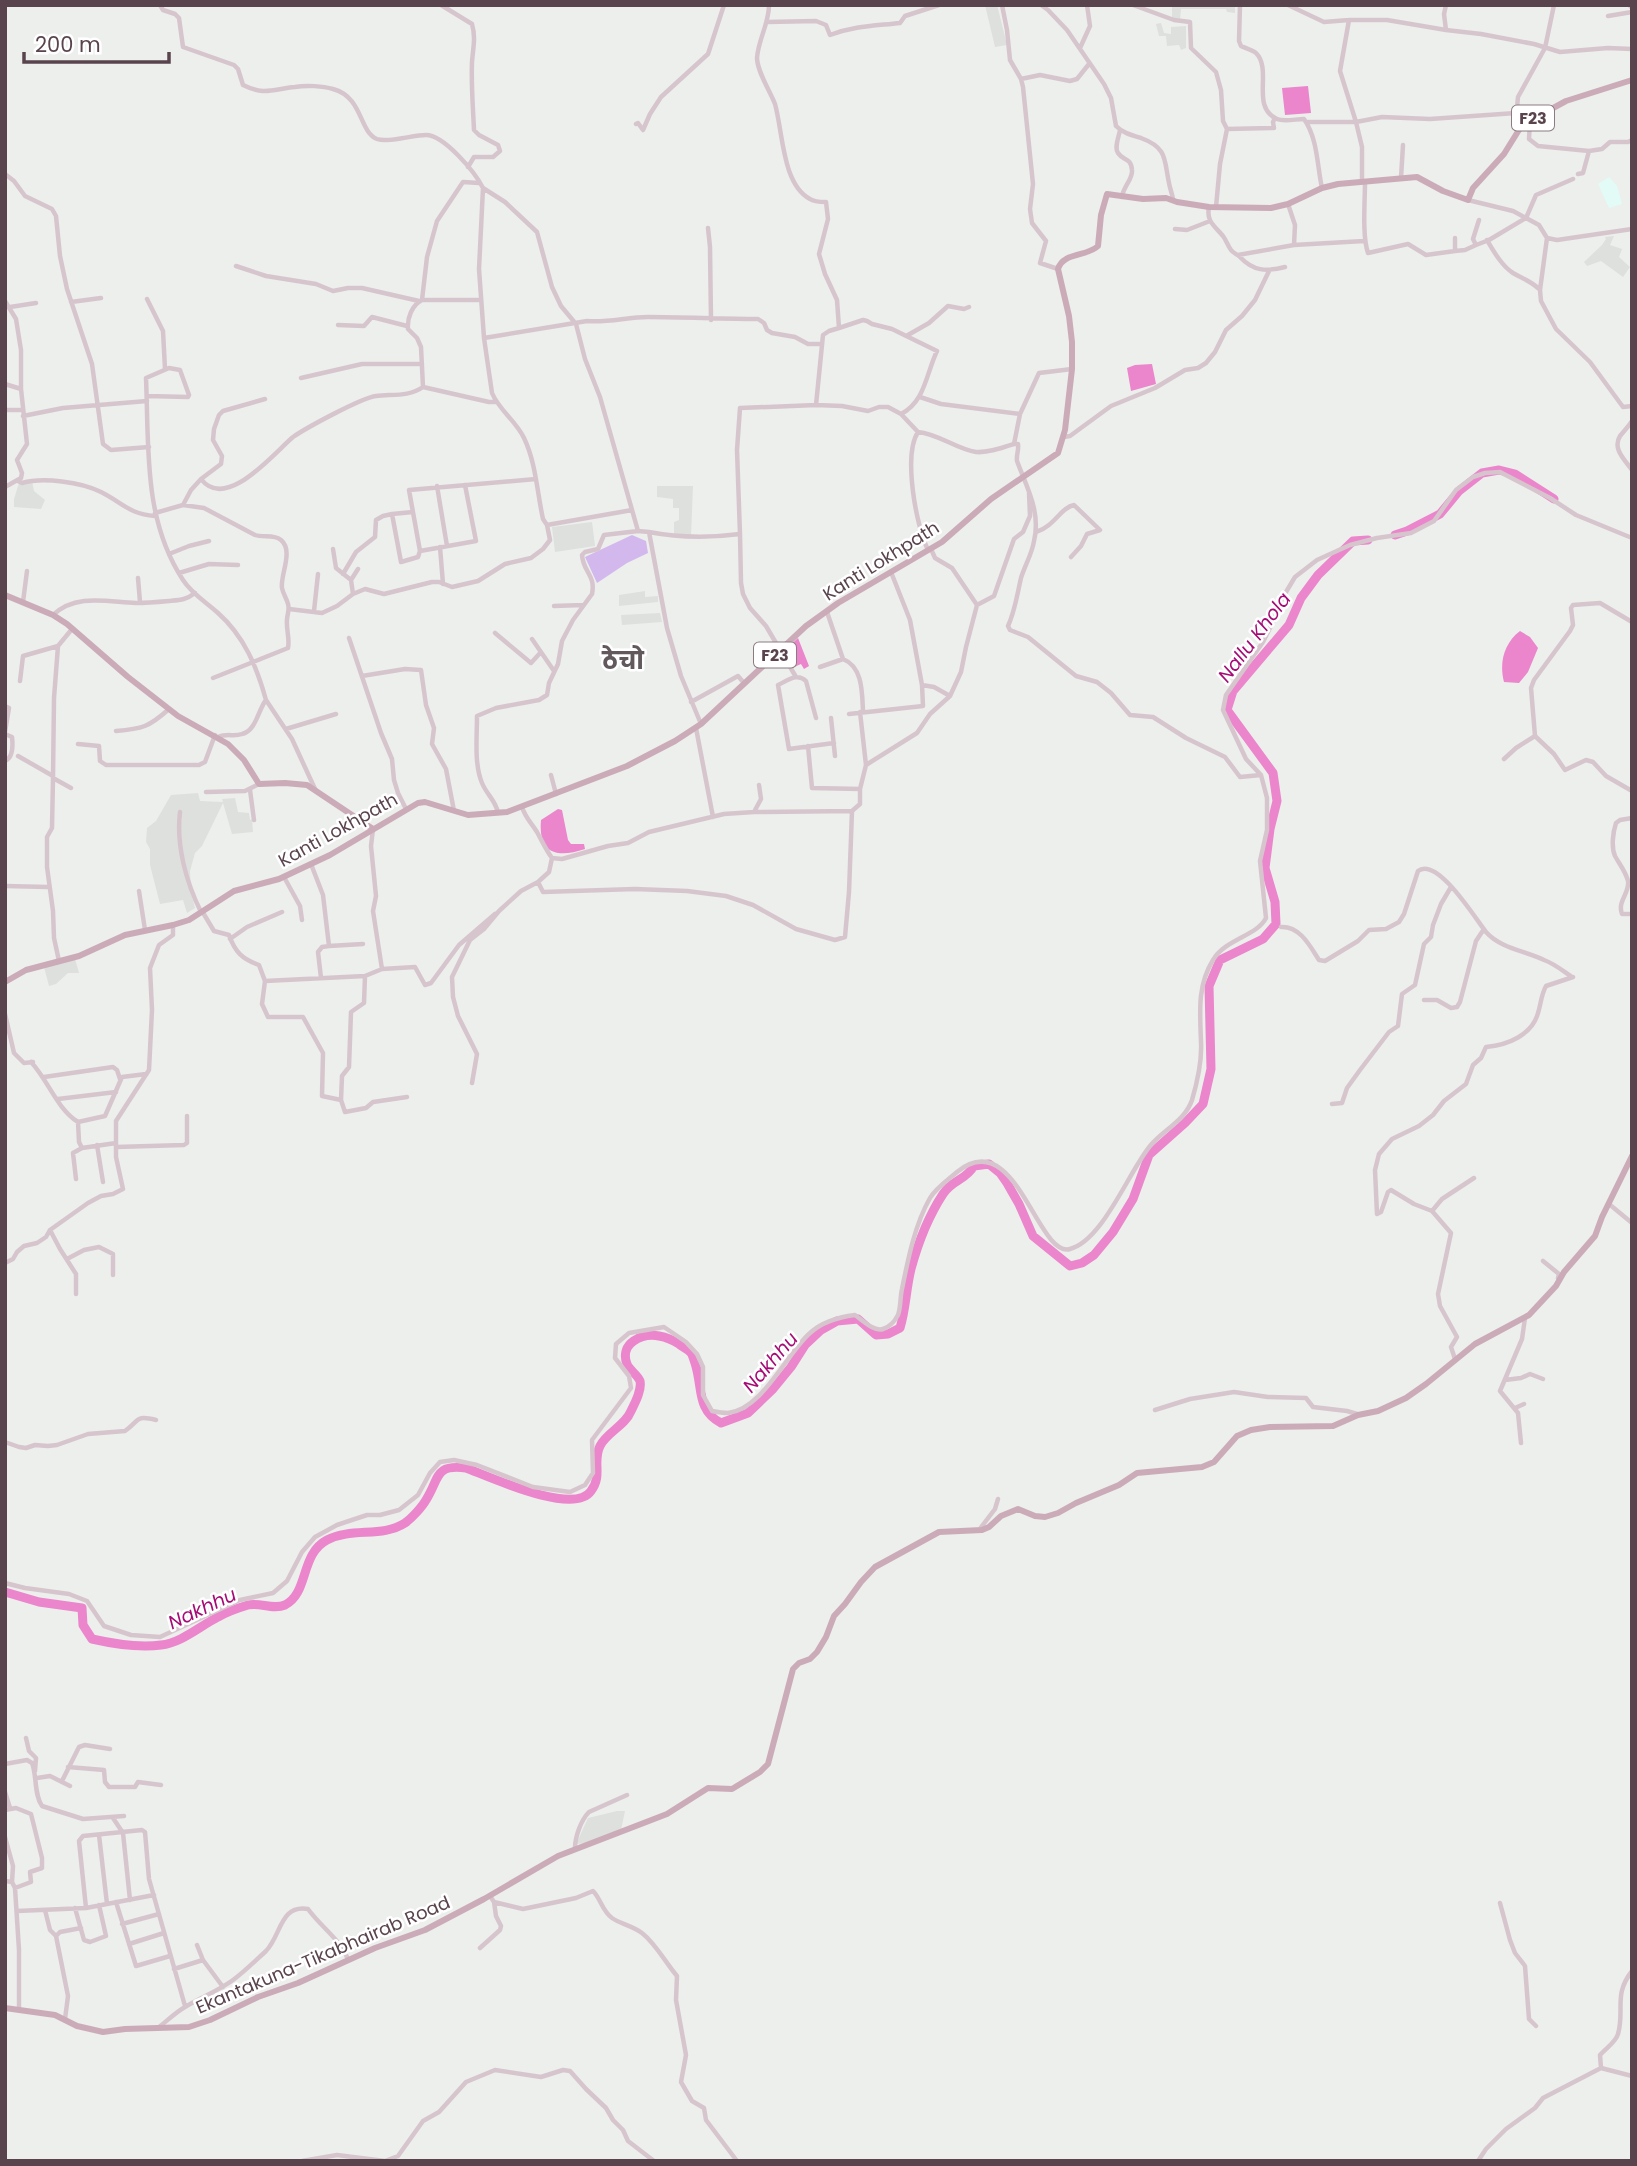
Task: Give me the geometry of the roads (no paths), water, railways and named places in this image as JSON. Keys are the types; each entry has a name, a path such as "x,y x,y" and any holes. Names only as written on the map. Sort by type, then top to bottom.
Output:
{"main road":[{"name":"F23","path":"1468,200 1473,188 1504,154 1522,125 1566,101 1632,80"},
{"path":"1064,437 1072,369 1069,316 1058,269 1064,259 1096,249 1105,195 1173,199 1184,204 1213,207 1271,208 1338,184 1417,177 1468,200"},
{"name":"Kanti Lokhpath","path":"5,982 26,970 79,956 117,939 189,920 233,891 284,877 312,864 406,809 425,802 468,815 498,813 522,807 627,766 698,726 806,626 826,611 942,542 991,499 1059,453 1064,437"},
{"path":"5,595 53,615 178,716 217,736 244,760 259,784 285,782 307,785 373,829"},
{"path":"979,1531 1015,1509 1040,1517 1058,1513 1119,1485 1137,1473 1209,1465 1237,1436 1251,1430 1270,1427 1326,1427 1378,1411 1406,1398 1475,1344 1525,1318 1556,1286 1564,1272 1595,1236 1632,1156"},
{"name":"Ekantakuna-Tikabhairab Road","path":"5,2008 55,2015 77,2026 103,2032 189,2026 210,2020 348,1959 425,1930 489,1899 527,1873 575,1848 667,1814 708,1788 733,1789 765,1768 793,1669 799,1663 810,1659 817,1651 826,1637 831,1620 869,1572 942,1530 979,1531"}],"street":[{"path":"160,5 163,10 175,14 178,18 183,47 234,65 238,69 241,83 246,87 264,92 302,86 330,88 350,98 358,108 368,133 379,140 429,135 440,139 468,167 482,186 505,202 537,232 552,287 561,306 576,324 638,531"},
{"path":"441,5 472,24 475,34 472,62 474,130 498,145 500,151 493,158 474,158 468,167"},
{"path":"636,124 643,130 661,97 708,54 724,5"},
{"path":"769,5 767,22 759,43 758,66 776,107 789,172 800,192 812,201 826,202 828,219 819,254 837,300 839,328"},
{"path":"767,22 816,21 826,25 830,35 849,27 900,23 905,16 939,5"},
{"path":"1002,5 1010,60 1021,79 1033,184 1030,209 1032,223 1046,241 1040,263 1058,269"},
{"path":"1041,5 1067,30 1111,98 1114,122 1120,130 1143,139 1161,152 1166,161 1173,199"},
{"path":"1080,49 1090,26 1087,5"},
{"path":"1133,5 1152,13 1190,22 1191,48 1216,72 1221,90 1223,121 1227,129 1213,207 1208,217 1210,221 1244,263 1269,271 1285,267"},
{"path":"1240,5 1239,41 1241,46 1255,53 1261,62 1262,100 1268,111 1280,120 1356,122 1382,117 1430,120 1516,113"},
{"path":"1288,5 1324,22 1387,20 1481,34 1560,52 1632,49"},
{"path":"1446,5 1446,30"},
{"path":"1522,125 1516,117 1518,97 1545,48 1554,5"},
{"path":"1608,16 1631,8"},
{"path":"1349,20 1340,71 1362,147 1366,224 1364,241 1368,253 1408,244 1426,256 1465,250 1526,218 1536,195 1573,179"},
{"path":"1021,79 1040,75 1070,81 1077,79 1089,64"},
{"path":"1227,129 1271,130 1274,128 1275,118"},
{"path":"1530,120 1529,138 1538,146 1589,151 1602,149 1610,142 1632,140"},
{"path":"1307,122 1322,188"},
{"path":"1120,130 1116,150 1118,154 1128,158 1132,168 1132,176 1123,188 1122,198"},
{"path":"1401,178 1403,145"},
{"path":"1578,174 1583,173 1589,151"},
{"path":"5,174 25,196 52,209 56,216 60,256 92,364 101,438 105,447 118,450 149,447"},
{"path":"423,387 422,353 417,338 407,326 413,309 421,301 427,257 437,221 463,182 482,186"},
{"path":"289,608 326,612 365,589 379,593 397,592 432,582 452,587 478,581 505,564 531,558 550,540 547,525 542,519 532,460 525,439 516,422 495,402 492,393 484,338 479,269 482,186"},
{"path":"1468,200 1513,211 1539,225 1547,238 1541,301 1556,329 1590,362 1623,407 1632,406"},
{"path":"1288,204 1295,225 1294,245"},
{"path":"1476,244 1474,239 1479,220"},
{"path":"1175,229 1187,230 1210,221"},
{"path":"708,228 711,320"},
{"path":"1547,238 1557,240 1632,229"},
{"path":"1455,239 1455,251"},
{"path":"1487,240 1511,272 1533,282 1540,290"},
{"path":"1238,255 1294,245 1364,241"},
{"path":"236,266 266,276 316,284 333,291 362,289 421,301 481,300"},
{"path":"1064,437 1070,436 1111,406 1155,388 1185,370 1198,368 1206,363 1226,330 1255,300 1269,271"},
{"path":"72,302 101,298"},
{"path":"147,299 163,331 165,369"},
{"path":"5,301 10,306 19,331 21,389 27,444 17,460 22,473 18,481 5,488"},
{"path":"10,306 36,303"},
{"path":"907,336 929,323 948,306 964,309 969,307"},
{"path":"338,325 365,326 372,317 407,326"},
{"path":"484,338 587,321 601,323 645,317 758,319 772,334 795,337 808,344 821,344"},
{"path":"816,405 823,335 863,320 892,328 937,351 920,397 909,411 901,414"},
{"path":"301,378 362,364 422,364"},
{"path":"5,411 23,413 147,399 188,397 180,370 169,368 146,378 147,399 149,447 149,477 155,515 179,573 194,593 226,620 254,662 266,700 298,750 310,783 317,792"},
{"path":"1014,444 1020,414 1039,373 1072,369"},
{"path":"5,384 21,389"},
{"path":"201,479 207,486 216,489 235,484 269,462 295,436 342,410 375,396 414,392 423,387 495,402"},
{"path":"920,397 941,404 1020,414"},
{"path":"183,505 191,490 219,466 222,460 213,440 219,415 223,411 265,399"},
{"path":"816,719 806,681 798,676 743,594 737,450 740,408 816,405 842,406 859,411 888,407 901,414 918,432 940,437 975,452 1018,444 1016,457 1034,504 1036,532 1022,574 1014,615 1008,626 1010,630 1028,637 1076,676 1097,682 1111,693 1130,715 1153,717 1186,738 1225,757 1240,777 1261,775"},
{"path":"1632,421 1618,439 1618,444 1621,457 1632,470"},
{"path":"918,432 913,442 913,494 922,539 935,558 952,568 977,605"},
{"path":"5,1583 69,1594 86,1601 104,1626 131,1635 160,1637 240,1600 273,1593 287,1581 302,1552 314,1537 337,1525 367,1515 399,1510 418,1495 430,1473 440,1462 454,1460 477,1465 533,1487 570,1492 584,1485 593,1473 592,1440 631,1388 629,1376 615,1359 616,1343 629,1333 664,1327 686,1342 697,1354 703,1367 703,1395 712,1411 727,1413 740,1409 769,1384 812,1331 836,1317 855,1315 876,1329 883,1329 893,1323 898,1314 915,1234 931,1196 974,1161 988,1161 1005,1174 1024,1194 1049,1239 1058,1247 1067,1250 1081,1244 1098,1230 1151,1144 1176,1123 1188,1108 1192,1100 1201,1045 1199,997 1205,978 1214,958 1228,943 1263,925 1266,918 1260,861 1267,830 1267,797 1261,775 1246,759 1223,710 1226,695 1263,642 1280,602 1296,577 1317,560 1350,545 1411,533 1434,520 1456,489 1485,472 1500,472 1576,515 1632,538"},
{"path":"18,481 22,483 39,479 87,487 134,512 155,515 183,505 204,508 255,535 263,538 276,537 283,541 286,556 282,587 289,608 288,648 214,678"},
{"path":"393,514 401,562 418,557 419,551 409,490 536,479"},
{"path":"419,551 476,541 465,485"},
{"path":"437,486 447,546"},
{"path":"866,765 916,733 930,714 950,696 961,672 977,605 994,596 1014,539 1028,524 1029,488"},
{"path":"1036,532 1049,526 1066,507 1074,505 1101,528 1100,531 1087,534 1071,557"},
{"path":"547,525 632,510"},
{"path":"342,574 356,552 375,537 376,520 383,516 413,512"},
{"path":"498,813 497,805 480,777 477,716 496,708 544,698 547,695 562,642 573,620 592,593 594,583 581,559 582,555 598,549 604,535 638,531 673,537 740,534"},
{"path":"649,533 667,628 698,726 713,817"},
{"path":"169,554 189,545 209,541"},
{"path":"440,547 443,584"},
{"path":"333,549 338,571 351,580"},
{"path":"179,573 217,563 238,565"},
{"path":"353,594 351,580 358,569"},
{"path":"23,603 27,571"},
{"path":"849,714 922,707 922,685 910,620 891,572"},
{"path":"314,611 318,574"},
{"path":"138,578 140,602"},
{"path":"53,615 66,605 79,601 183,600 194,593"},
{"path":"1632,622 1600,603 1579,603 1570,608 1573,625 1538,673 1531,688 1535,736 1554,754 1565,770 1586,760 1593,762 1606,776 1632,791"},
{"path":"554,606 584,605"},
{"path":"826,611 843,659"},
{"path":"20,681 23,656 58,646 72,629"},
{"path":"495,633 531,663 541,652"},
{"path":"349,638 392,759 396,786 406,809"},
{"path":"532,639 554,671"},
{"path":"58,646 54,698 52,828 47,836 46,847 54,938 60,961"},
{"path":"522,807 526,818 552,858 562,859 608,846 628,844 649,832 724,814 852,811 860,804 860,789 866,765 860,677 850,662 843,659 820,667"},
{"path":"362,676 405,669 421,670 426,705 434,728 432,744 447,773 454,812"},
{"path":"691,702 738,676 744,683"},
{"path":"798,676 778,685 789,749 834,743"},
{"path":"922,685 934,687 950,696"},
{"path":"78,744 99,746 100,761 106,765 199,765 205,762 217,736 247,732 266,700"},
{"path":"5,706 10,711 5,733 13,740 9,759 5,761"},
{"path":"116,731 142,729 169,709"},
{"path":"286,729 336,714"},
{"path":"831,718 835,756"},
{"path":"1504,759 1535,736"},
{"path":"808,746 812,788 860,789"},
{"path":"18,756 71,788"},
{"path":"551,775 556,794"},
{"path":"206,792 250,790 259,784"},
{"path":"754,812 761,799 759,785"},
{"path":"250,790 254,820"},
{"path":"538,882 543,892 635,889 726,896 753,905 796,929 835,940 845,937 852,811"},
{"path":"180,812 180,846 194,898 214,932 229,935 243,959 259,965 265,981 262,1004 268,1017 303,1017 323,1053 322,1096 341,1100"},
{"path":"1632,818 1616,823 1613,844 1615,856 1625,871 1628,882 1620,909 1622,914 1632,914"},
{"path":"373,829 371,846 376,896 373,911 382,969"},
{"path":"265,981 365,976 382,969 415,967 425,985 431,983 459,945 521,891 549,872 552,858"},
{"path":"312,864 323,895 329,946"},
{"path":"1281,927 1300,934 1318,960 1323,962 1358,941 1369,930 1386,929 1399,922 1418,871 1427,867 1451,887 1484,929 1498,942 1555,965 1573,977 1546,986 1538,1015 1528,1032 1507,1042 1486,1047 1481,1058 1473,1065 1466,1084 1419,1126 1392,1139 1379,1154 1375,1170 1377,1214 1381,1212 1391,1190 1432,1211 1451,1235 1438,1294 1440,1306 1457,1337 1451,1349 1455,1359"},
{"path":"284,877 300,906 302,920"},
{"path":"5,886 48,887"},
{"path":"1332,1104 1342,1103 1347,1088 1389,1032 1399,1023 1402,994 1415,985 1424,944 1431,937 1441,904 1451,887"},
{"path":"139,891 145,930"},
{"path":"472,1083 477,1054 458,1017 452,977 470,940 484,929 499,911"},
{"path":"230,939 247,927 282,912"},
{"path":"5,1263 13,1259 24,1246 47,1237 50,1230 88,1203 123,1189 116,1157 116,1121 147,1074 152,1010 150,968 159,945 173,935 173,925"},
{"path":"1424,1000 1437,1000 1451,1008 1457,1007 1476,942 1484,929"},
{"path":"321,978 318,952 322,947 363,944"},
{"path":"365,976 364,1003 351,1012 349,1068 342,1076 341,1100 345,1112 366,1108 373,1102 407,1097"},
{"path":"5,1014 14,1053 24,1063 32,1062 70,1116 78,1122 105,1116 120,1079 117,1070 113,1068 44,1077"},
{"path":"120,1079 147,1074"},
{"path":"58,1099 116,1092"},
{"path":"76,1179 72,1153 97,1145 184,1145 187,1143 187,1116"},
{"path":"78,1122 82,1149"},
{"path":"97,1145 103,1182"},
{"path":"1432,1211 1442,1199 1474,1178"},
{"path":"1609,1203 1632,1223"},
{"path":"50,1230 76,1275 76,1294"},
{"path":"67,1259 84,1250 99,1247 113,1255 113,1275"},
{"path":"1544,1261 1559,1274 1556,1286"},
{"path":"1521,1443 1519,1415 1500,1391 1522,1339 1525,1318"},
{"path":"1505,1380 1530,1374 1542,1379"},
{"path":"1155,1410 1221,1393 1244,1392 1268,1397 1306,1398 1313,1407 1358,1415"},
{"path":"1515,1408 1524,1404"},
{"path":"5,1441 26,1448 35,1445 57,1445 89,1434 125,1431 141,1417 156,1420"},
{"path":"979,1531 995,1509 998,1499"},
{"path":"26,1738 29,1751 36,1758 38,1800 42,1806 83,1819 124,1816"},
{"path":"62,1781 81,1745 110,1749"},
{"path":"5,1764 29,1760 36,1775"},
{"path":"68,1767 102,1768 106,1785 109,1787 135,1787 138,1782 161,1784"},
{"path":"36,1775 50,1776 70,1786"},
{"path":"5,1792 7,1809 31,1814 42,1858 42,1868 30,1872 31,1882 13,1885 5,1881"},
{"path":"575,1848 575,1838 584,1816 589,1811 627,1795"},
{"path":"113,1818 123,1832 130,1900"},
{"path":"86,1908 79,1841 83,1836 142,1830 145,1832 149,1880 185,2006"},
{"path":"99,1835 107,1903"},
{"path":"5,1837 13,1866 17,1911 19,2010"},
{"path":"489,1899 523,1909 576,1898 593,1891 611,1918 641,1932 652,1942 677,1976 676,2000 686,2055 681,2082 692,2101 704,2108 706,2120 737,2161"},
{"path":"17,1911 86,1908 154,1895"},
{"path":"480,1948 501,1926 489,1899"},
{"path":"116,1902 136,1966 170,1956"},
{"path":"1500,1903 1515,1953 1525,1966 1529,2020 1536,2026"},
{"path":"75,1908 86,1942 106,1936 99,1905"},
{"path":"158,2027 185,2006 223,1987 241,1974 269,1947 283,1920 293,1909 308,1909 335,1937 348,1959"},
{"path":"45,1910 50,1930 56,1936 68,1996 65,2019"},
{"path":"122,1924 159,1914"},
{"path":"56,1936 60,1932 81,1928"},
{"path":"128,1944 164,1933"},
{"path":"197,1945 203,1960 223,1987"},
{"path":"174,1969 203,1960"},
{"path":"1601,2068 1600,2055 1618,2035 1619,1999 1626,1978 1632,1971"},
{"path":"1478,2161 1506,2129 1535,2108 1543,2098 1601,2068 1632,2076"},
{"path":"302,2161 337,2155 385,2161 398,2156 423,2121 439,2112 466,2082 495,2070 541,2077 563,2070 576,2076 606,2108 628,2141 654,2161"}],"waterway":[{"name":"Nallu Khola","path":"1395,535 1440,514 1459,491 1482,473 1499,470 1515,474 1554,499"},
{"name":"Nakhhu","path":"5,1592 39,1602 82,1608 83,1625 92,1639 126,1645 168,1644 221,1615 244,1606 285,1605 298,1592 312,1554 318,1546 337,1536 387,1530 405,1523 424,1503 439,1474 448,1468 466,1468 550,1497 582,1498 595,1485 600,1446 628,1416 638,1396 640,1381 628,1366 625,1357 629,1345 639,1338 652,1335 674,1341 690,1352 704,1405 713,1418 721,1423 748,1413 773,1389 805,1345 821,1330 837,1321 858,1319 876,1335 888,1334 900,1328 911,1269 928,1221 947,1189 967,1175 974,1166 989,1164 1000,1173 1019,1204 1033,1236 1070,1266 1082,1263 1094,1255 1113,1232 1133,1199 1149,1155 1203,1104 1211,1069 1209,986 1220,960 1263,939 1276,924 1275,902 1265,868 1277,801 1273,773 1227,710 1233,691 1289,625 1301,598 1318,575 1353,541 1368,540"}],"district":[{"name":"ठेचो","path":"623,661"}]}
